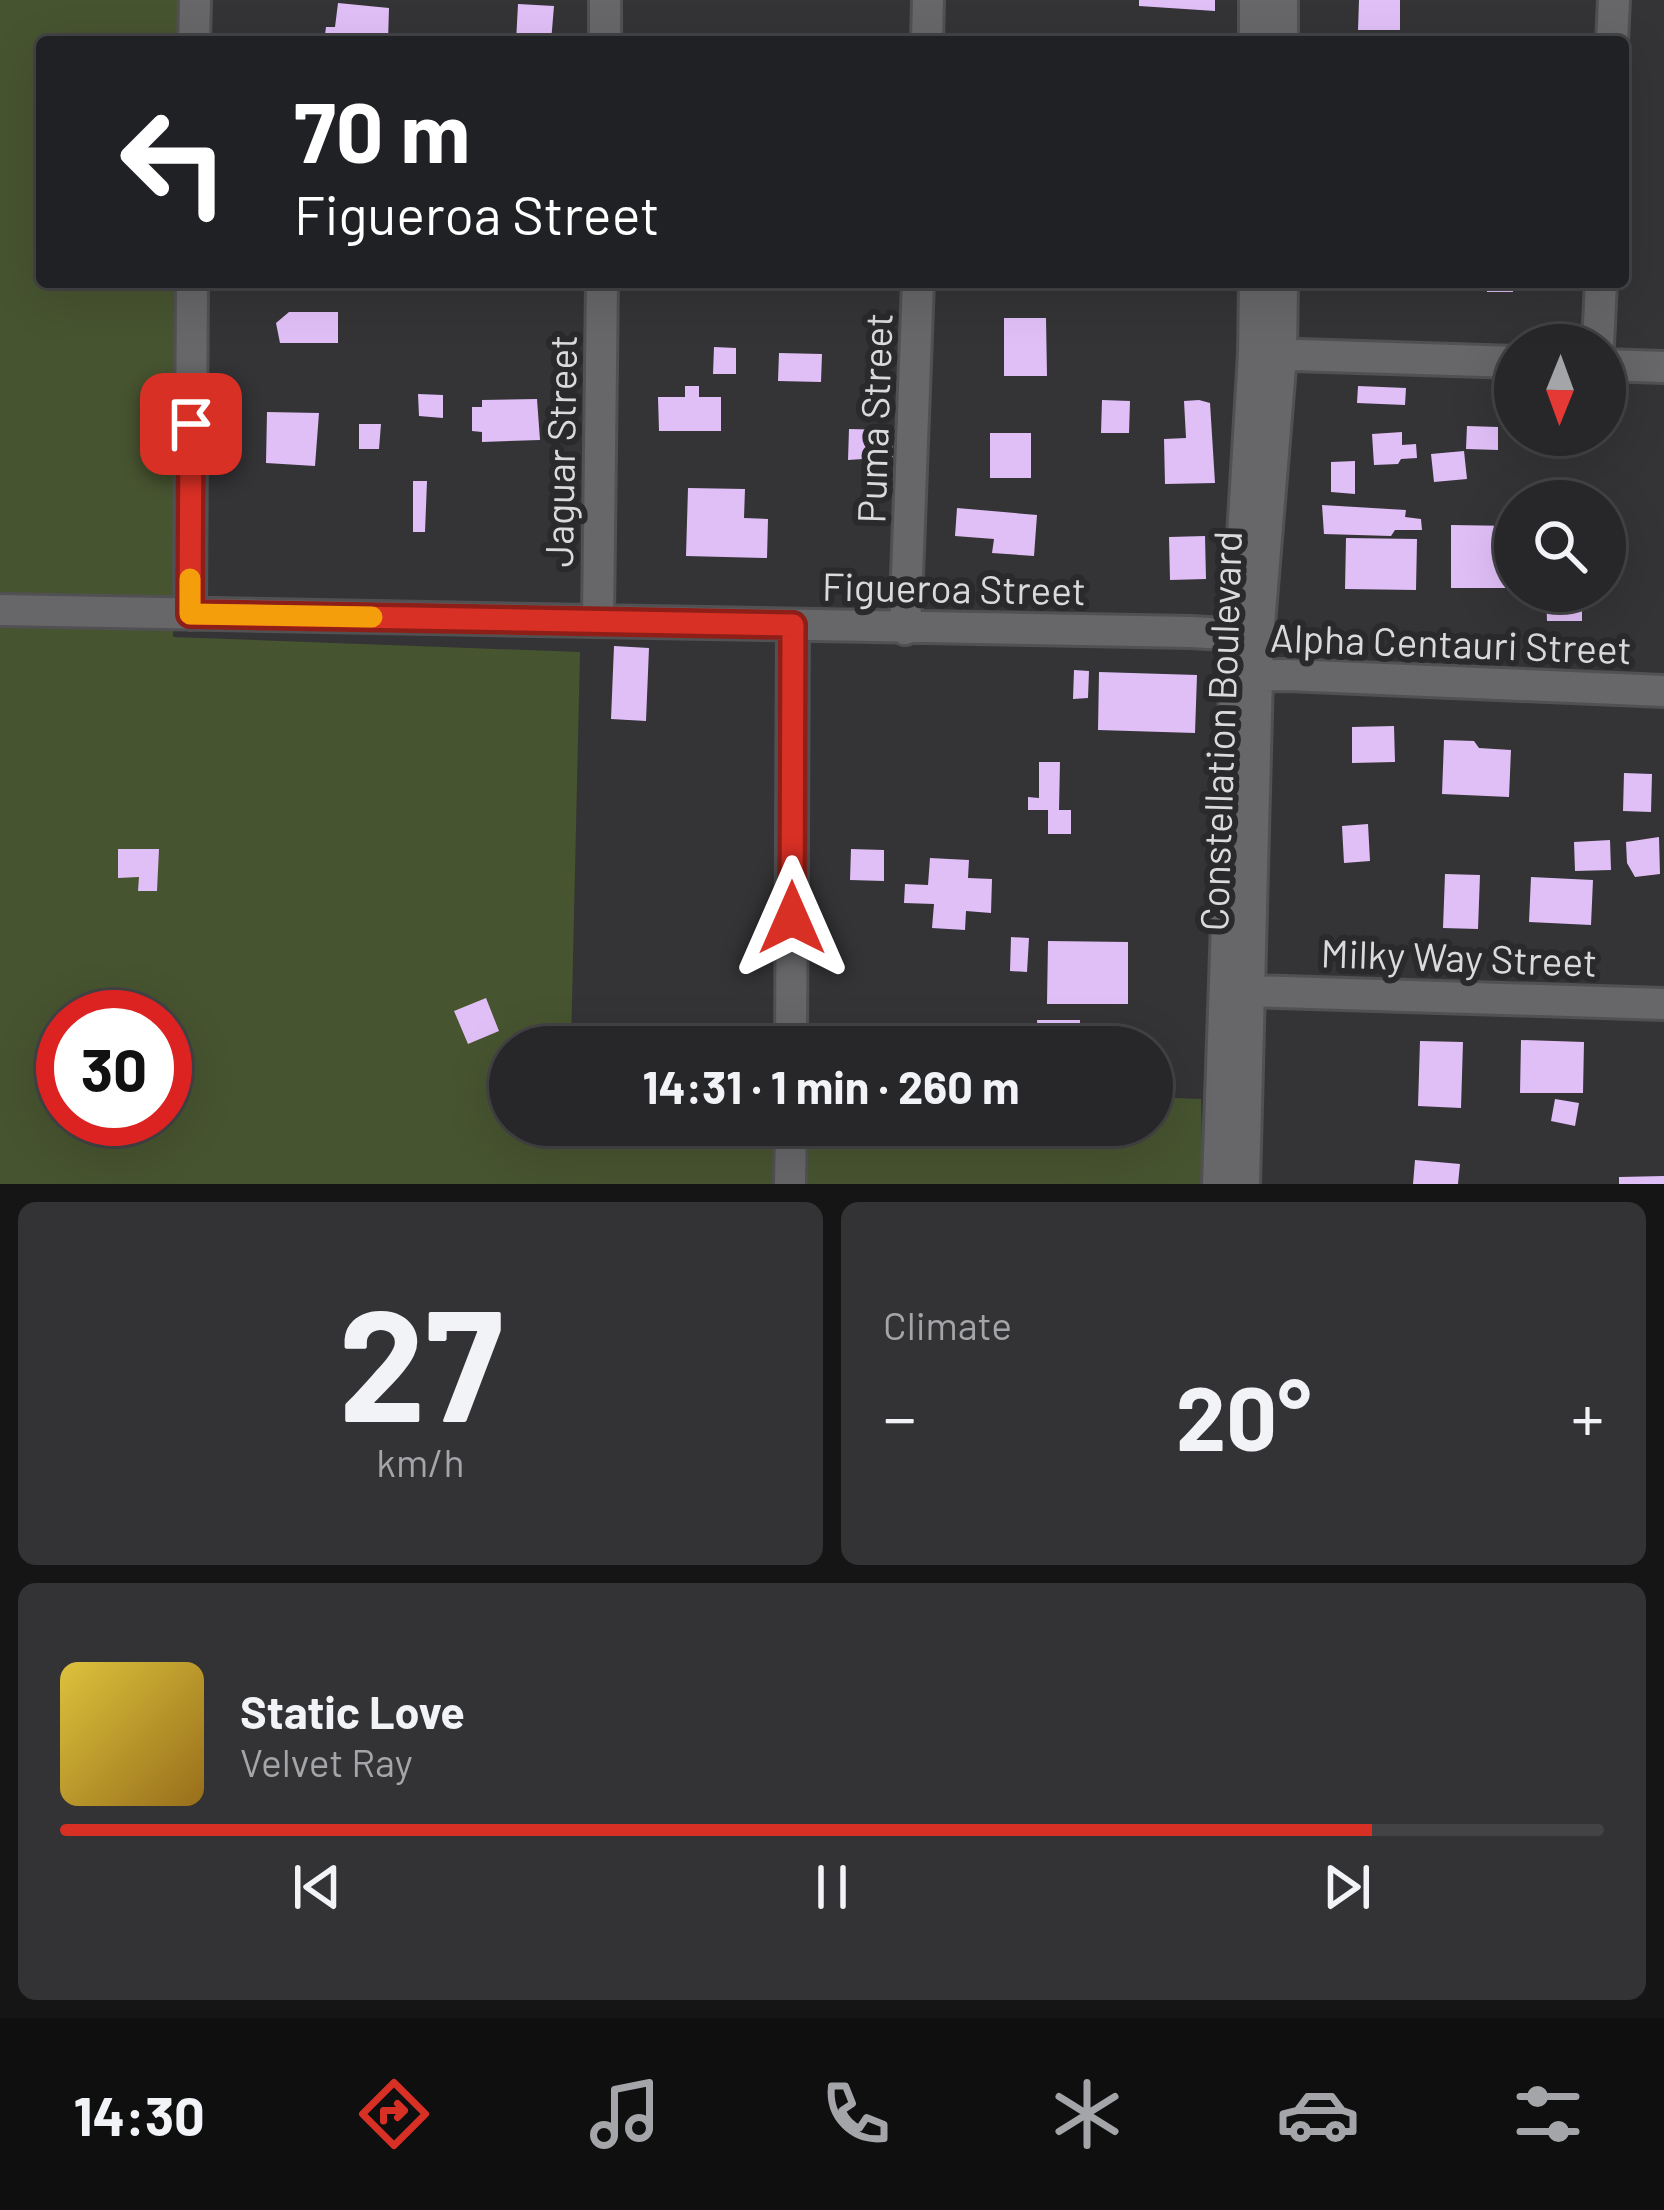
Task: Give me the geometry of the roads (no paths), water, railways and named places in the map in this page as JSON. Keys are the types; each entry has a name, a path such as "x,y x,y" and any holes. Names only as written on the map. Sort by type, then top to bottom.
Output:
{"street":[{"path":"194,36 195,0"},
{"path":"605,0 605,36"},
{"path":"927,36 928,0"},
{"path":"1255,0 1255,36"},
{"path":"1282,0 1282,36"},
{"path":"1612,36 1614,0"},
{"path":"190,614 192,288"},
{"name":"Jaguar Street","path":"598,620 602,288"},
{"name":"Puma Street","path":"905,629 919,288"},
{"name":"Constellation Boulevard","path":"1256,288 1268,354"},
{"name":"Constellation Boulevard","path":"1244,1184 1250,991 1248,636 1268,354 1281,288"},
{"path":"1599,324 1601,288"},
{"path":"1268,354 1494,361"},
{"path":"1626,366 1664,367"},
{"name":"Figueroa Street","path":"0,610 1248,636"},
{"path":"791,1026 793,625"},
{"name":"Constellation Boulevard","path":"1218,1184 1248,676"},
{"name":"Alpha Centauri Street","path":"1248,676 1664,691"},
{"name":"Milky Way Street","path":"1250,991 1664,1004"},
{"path":"790,1184 791,1146"}]}
